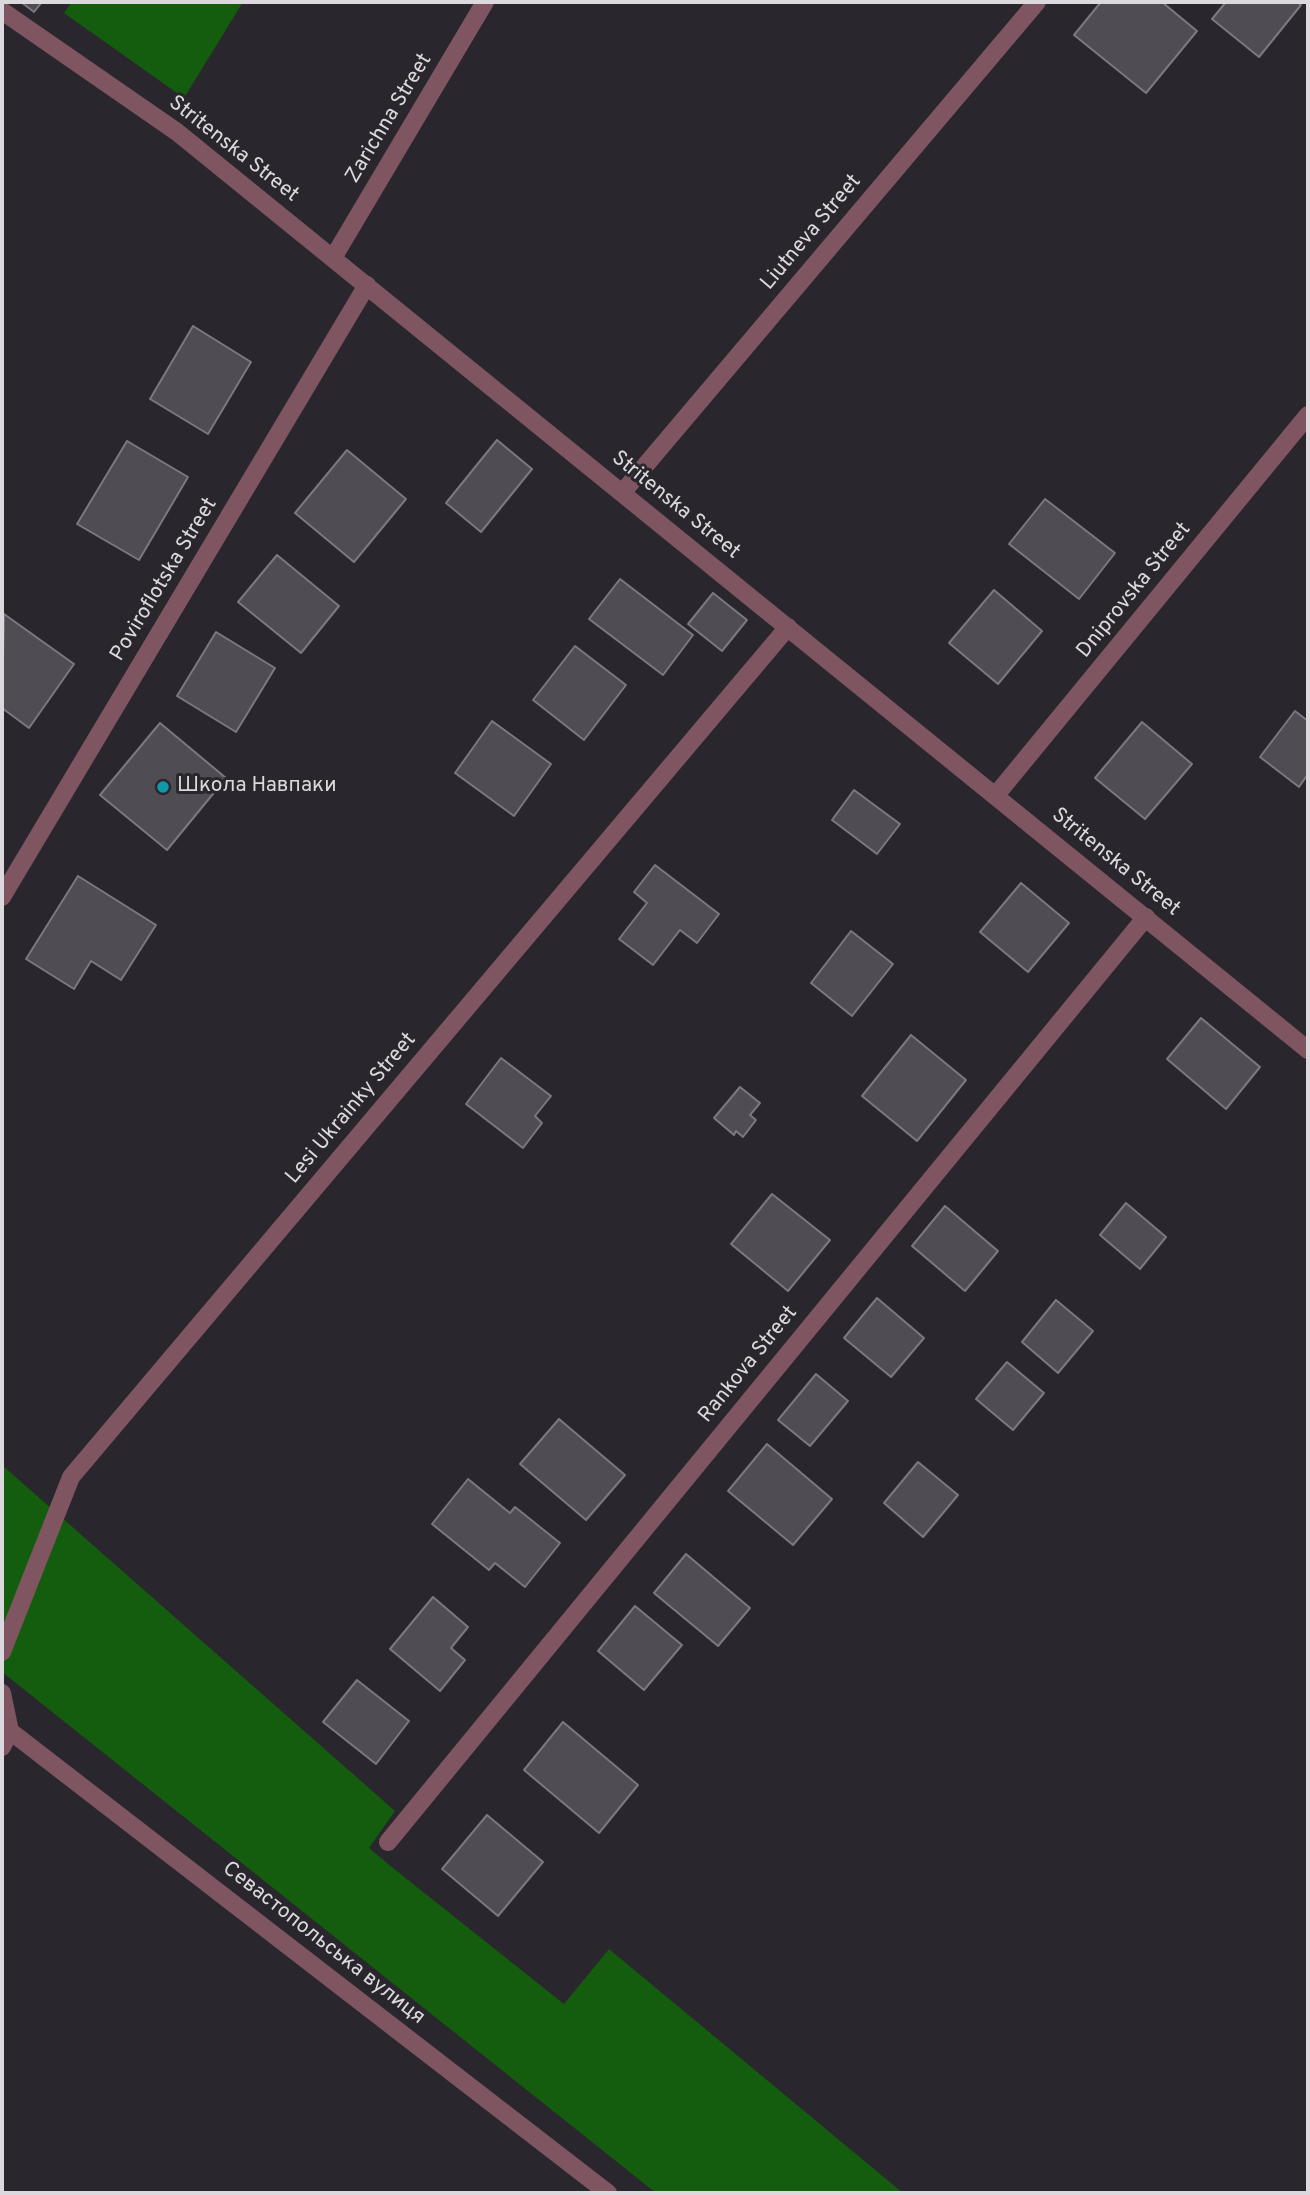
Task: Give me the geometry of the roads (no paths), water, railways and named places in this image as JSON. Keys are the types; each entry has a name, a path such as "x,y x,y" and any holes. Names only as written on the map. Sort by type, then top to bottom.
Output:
{"street":[{"name":"Zarichna Street","path":"333,258 485,2"},
{"name":"Liutneva Street","path":"622,493 1037,2"},
{"name":"Stritenska Street","path":"2,11 177,132 1308,1050"},
{"name":"Poviroflotska Street","path":"2,897 367,285"},
{"name":"Dniprovska Street","path":"996,795 1308,415"},
{"name":"Lesi Ukrainky Street","path":"2,1652 71,1477 788,627"},
{"name":"Rankova Street","path":"388,1842 1146,917"},
{"path":"2,1693 6,1739"},
{"name":"Севастопольська вулиця","path":"6,1739 608,2193"}],"place":[{"name":"Школа Навпаки","path":"163,787"}]}
